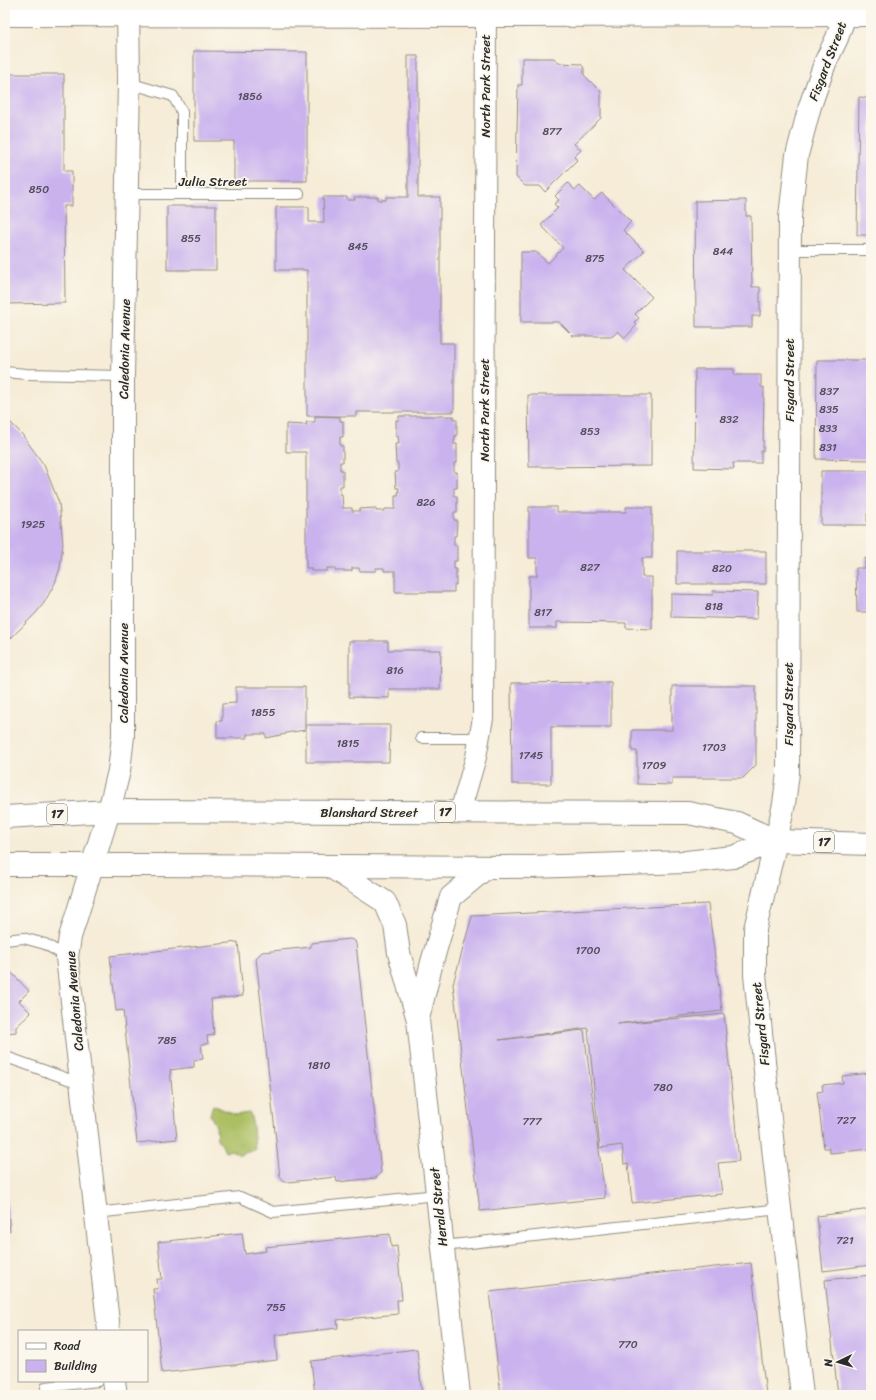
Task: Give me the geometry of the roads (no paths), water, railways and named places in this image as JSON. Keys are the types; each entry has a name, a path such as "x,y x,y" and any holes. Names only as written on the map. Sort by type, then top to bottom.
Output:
{"street":[{"path":"5,15 128,10 846,10 871,15"},
{"name":"Caledonia Avenue","path":"109,1330 67,957 70,937 109,811 119,772 123,736 123,376 129,83 128,10"},
{"name":"North Park Street","path":"460,812 476,757 483,718 486,10"},
{"name":"Fisgard Street","path":"802,1395 755,975 755,929 784,804 788,773 790,217 797,155 812,99 825,63 837,38 846,10"},
{"name":"Blanshard Street","path":"5,817 109,811 688,812 737,823 776,841 871,844"},
{"name":"Blanshard Street","path":"5,865 530,868 686,862 733,858 776,841"},
{"path":"332,866 385,902 395,925 399,953 418,1020"},
{"path":"418,1020 451,897 487,867"},
{"name":"Herald Street","path":"418,1020 459,1395"},
{"path":"114,1382 116,1395"}],"lane":[{"path":"129,83 173,96 182,112 182,194"},
{"name":"Julia Street","path":"127,194 299,194"},
{"path":"790,250 871,250"},
{"path":"5,372 26,374 123,376"},
{"path":"421,738 479,738"},
{"path":"5,940 23,938 38,942 45,944 67,957"},
{"path":"9,1058 82,1084"},
{"path":"96,1213 240,1197 273,1212 437,1195"},
{"path":"443,1246 780,1209"},
{"path":"46,1387 89,1382"}]}
